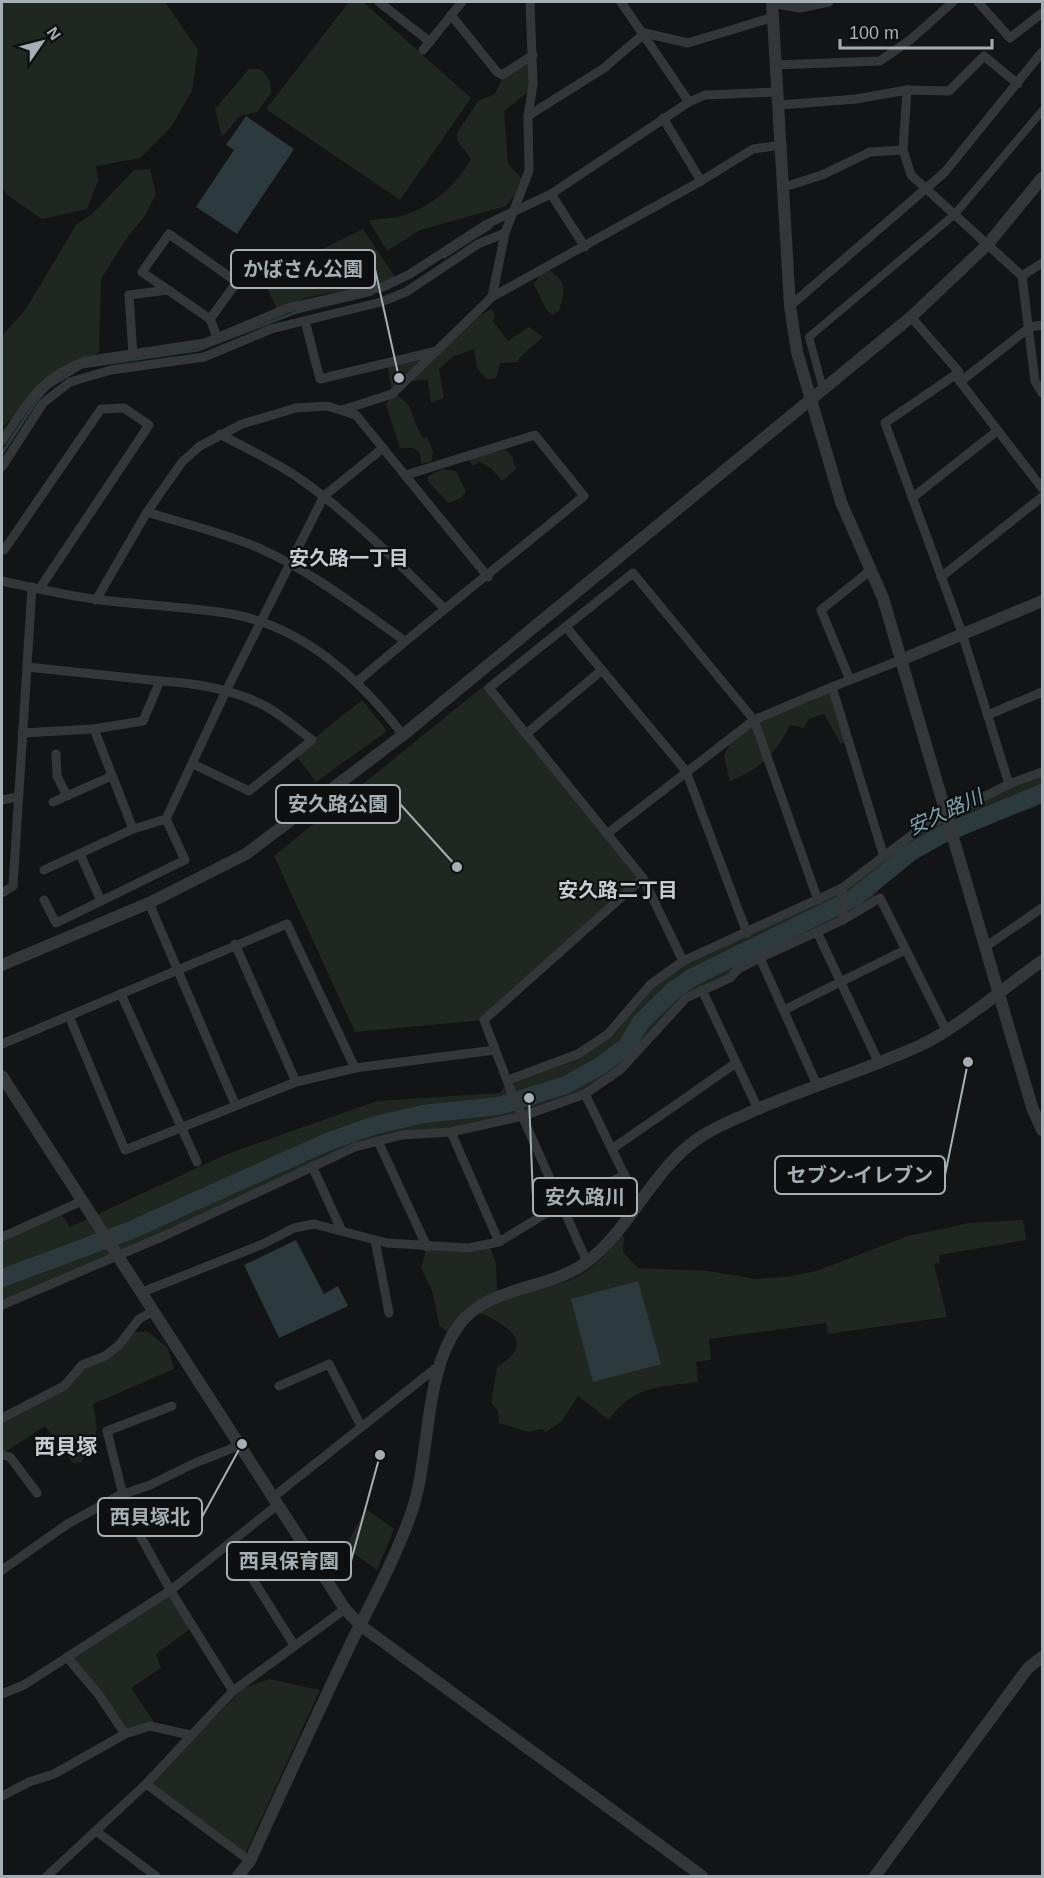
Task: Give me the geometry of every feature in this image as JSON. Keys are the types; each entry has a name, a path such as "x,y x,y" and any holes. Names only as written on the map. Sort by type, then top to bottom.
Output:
{"street":[{"path":"379,2 426,46 462,2"},
{"path":"492,297 505,232 530,171 528,116 533,84 533,55 530,2"},
{"path":"621,2 645,33 663,67 689,102"},
{"path":"829,2 800,8 772,2 777,92 780,105 790,306 797,352 841,502 883,598 1032,1107 1042,1130"},
{"path":"775,66 880,61 910,40 953,2"},
{"path":"978,2 1010,38 1042,13"},
{"path":"451,15 497,72 502,75 533,55"},
{"path":"645,33 688,43 774,17"},
{"path":"528,116 604,68 645,33"},
{"path":"790,306 927,190 1018,84 1042,52"},
{"path":"780,105 845,101 907,90 949,91 984,56 1018,84"},
{"path":"907,90 903,150 911,175 1022,276 1035,381 1042,393"},
{"path":"2,441 38,388 52,376 85,361 182,348 217,337 288,308 383,287 410,274 469,234 551,194 689,102 705,95 777,92"},
{"path":"823,389 809,337 955,214 1042,111"},
{"path":"663,118 701,181"},
{"path":"342,410 392,394 440,350 492,297 701,181 753,149 782,145"},
{"path":"784,187 822,175 870,152 903,150"},
{"path":"2,965 149,903 246,854 403,735 911,316 988,244 1042,178"},
{"path":"551,194 585,246"},
{"path":"2,467 43,403 69,382 111,370 204,357 271,329 346,311 406,292 477,244 505,232"},
{"path":"210,319 237,282 169,234 142,273 210,319 217,337"},
{"path":"1022,276 1042,263"},
{"path":"133,355 129,295 168,290"},
{"path":"343,296 346,311"},
{"path":"911,316 959,372 957,379"},
{"path":"305,321 320,379 440,350"},
{"path":"1009,784 962,633 885,423 957,379 1030,327 1042,325"},
{"path":"110,358 111,370"},
{"path":"957,379 1042,488"},
{"path":"96,600 147,512 182,462 200,446 220,434 267,416 296,408 327,406 356,415 488,577"},
{"path":"2,549 4,550 101,409 124,408 148,425 36,588 27,667 13,886 2,893"},
{"path":"912,498 997,431"},
{"path":"220,434 298,477 324,496 358,525 444,608"},
{"path":"358,681 444,608 488,577 584,496 535,435 406,475"},
{"path":"44,870 133,829 166,819 259,622 324,496 383,448"},
{"path":"942,577 1042,497"},
{"path":"147,512 258,547 289,562 317,578 405,641"},
{"path":"850,680 821,610 871,570"},
{"path":"683,961 643,878 489,688 633,573 754,720 818,900"},
{"path":"2,581 96,600 233,614 259,622 303,641 358,681 403,735"},
{"path":"608,833 754,720 1042,601"},
{"path":"566,627 686,771 747,933"},
{"path":"27,667 192,683 226,691 267,707 312,740 249,791 193,764"},
{"path":"526,734 602,670"},
{"path":"22,733 94,729 143,721 159,681"},
{"path":"832,687 884,857"},
{"path":"988,715 1042,692"},
{"path":"94,729 133,829"},
{"path":"56,754 57,776 67,796"},
{"path":"508,1080 578,1054 608,1034 650,985 683,961 842,890 917,831 1009,784 1042,772"},
{"path":"53,802 112,776"},
{"path":"2,800 17,797"},
{"path":"44,900 56,923 185,860 166,819"},
{"path":"80,854 101,901"},
{"path":"586,1262 484,1020 643,878"},
{"path":"842,890 843,918"},
{"path":"2,1305 166,1235 355,1147 402,1135 451,1132 523,1116 585,1094 621,1069 683,1001 730,978 738,969 817,932 880,898 946,1030"},
{"path":"149,903 235,1104"},
{"path":"985,947 1042,908"},
{"path":"2,1044 287,924 355,1068"},
{"path":"817,932 878,1061"},
{"path":"235,944 296,1082"},
{"path":"784,1010 905,950"},
{"path":"760,958 817,1084"},
{"path":"238,1876 250,1861 375,1597 411,1513 418,1491 442,1364 456,1330 477,1308 565,1276 586,1262 603,1246 693,1142 712,1130 817,1084 922,1044 946,1030 1042,961"},
{"path":"702,990 758,1109"},
{"path":"121,994 197,1162"},
{"path":"69,1016 125,1150 235,1104 296,1082 355,1068 495,1050"},
{"path":"612,1149 736,1063"},
{"path":"2,1076 274,1502 345,1609 360,1625 702,1876"},
{"path":"585,1094 638,1203"},
{"path":"451,1132 499,1242"},
{"path":"378,1141 427,1246"},
{"path":"312,1166 340,1229"},
{"path":"140,1293 263,1244 294,1228 314,1224 340,1229 387,1244 468,1248 499,1242 561,1204 625,1175"},
{"path":"2,1237 82,1201"},
{"path":"375,1240 389,1313"},
{"path":"2,1418 64,1386 82,1365 105,1356 118,1345 139,1320 152,1312"},
{"path":"279,1386 329,1364 361,1426"},
{"path":"2,1694 24,1685 171,1590 230,1543 361,1426 442,1364"},
{"path":"172,1406 107,1431 120,1496 171,1590 233,1691"},
{"path":"2,1570 66,1525 120,1496 238,1446"},
{"path":"2,1455 10,1456 37,1493"},
{"path":"230,1543 294,1645"},
{"path":"47,1876 146,1784 233,1691 345,1609"},
{"path":"67,1657 99,1695 124,1734"},
{"path":"875,1876 1028,1668 1042,1658"},
{"path":"2,1796 29,1782 54,1774 124,1734 150,1726 190,1735"},
{"path":"146,1784 250,1861"},
{"path":"96,1831 156,1876"}],"shaded area":[{"path":"2,2 165,2 198,50 192,91 171,127 140,158 96,166 98,181 87,209 42,219 7,195 2,187"},
{"path":"349,2 363,2 471,98 400,200 266,109"},
{"path":"533,55 533,88 504,111 508,164 525,182 506,206 420,230 387,251 369,221 409,214 431,202 450,187 471,159 457,140 457,133 478,101 495,94 502,79"},
{"path":"249,69 261,69 270,81 271,93 257,112 240,116 222,137 215,109"},
{"path":"246,116 294,149 237,234 196,207 234,150 226,145"},
{"path":"150,169 156,194 145,216 126,239 101,279 99,352 36,392 2,428 2,336 26,309 76,225 92,214 134,170"},
{"path":"363,229 397,280 365,291 330,293 304,298 278,311 268,290 251,282 302,263 316,252"},
{"path":"548,269 559,278 563,287 559,311 552,315 546,309 534,284"},
{"path":"492,309 495,315 493,321 508,341 529,327 543,337 519,358 518,362 500,363 496,378 486,379 477,368 474,349 454,356 439,369 444,398 431,403 428,380 410,381 393,394 405,401 419,432 423,438 427,437 433,451 432,461 421,464 420,453 413,448 400,448 386,405 392,394 387,363 440,350 476,317"},
{"path":"505,450 512,456 516,469 502,481 492,469 480,462 473,466 468,459"},
{"path":"443,469 456,471 466,492 461,498 448,503 428,481 428,476"},
{"path":"485,685 643,878 484,1020 355,1032 274,856"},
{"path":"832,687 848,740 841,744 824,714 809,719 804,728 790,725 773,753 766,760 750,772 730,781 724,756 734,735 754,720 810,702"},
{"path":"362,700 387,731 316,782 295,754"},
{"path":"1042,773 1042,804 946,840 923,852 902,866 884,883 870,904 683,1001 638,1050 585,1094 510,1119 385,1137 2,1303 2,1240 61,1214 70,1227 227,1154 377,1101 500,1093 508,1080 578,1054 608,1034 670,969 853,880 917,831"},
{"path":"1023,1220 1026,1240 939,1255 940,1263 934,1264 947,1317 828,1334 826,1323 709,1339 711,1360 696,1362 698,1382 659,1387 638,1394 628,1400 609,1420 578,1396 562,1421 546,1432 542,1429 529,1432 499,1423 498,1411 491,1403 497,1367 510,1357 516,1348 516,1340 512,1333 505,1326 474,1310 452,1336 439,1325 433,1293 421,1268 427,1247 489,1244 496,1263 497,1292 536,1289 567,1281 581,1274 594,1265 621,1235 624,1237 623,1252 638,1268 708,1271 755,1279 792,1276 816,1271 908,1236 969,1223"},
{"path":"296,1240 324,1294 338,1286 348,1306 279,1338 244,1265"},
{"path":"638,1281 661,1364 593,1382 571,1299"},
{"path":"129,1332 148,1332 168,1348 174,1369 93,1404 96,1435 81,1462 73,1463 45,1426 2,1454 2,1414 64,1386 82,1365 105,1356"},
{"path":"366,1509 394,1529 377,1570 345,1547"},
{"path":"172,1593 190,1629 156,1654 161,1668 131,1688 154,1722 150,1726 122,1730 71,1655"},
{"path":"269,1679 320,1690 244,1856 149,1786 242,1689"}],"waterway":[{"path":"444,257 491,227"},
{"path":"2,453 38,399 49,387 82,367 198,350 297,312 372,294"},
{"name":"安久路川","path":"2,1278 129,1231 325,1143 372,1126 423,1114 499,1106 566,1085 600,1066 627,1046 641,1022 674,990 693,977 854,898 911,852 941,835 1042,793"}],"place":[{"name":"かばさん公園","path":"399,378"},
{"name":"安久路公園","path":"457,867"},
{"name":"セブン-イレブン","path":"968,1062"},
{"name":"安久路川","path":"529,1098"},
{"name":"西貝塚北","path":"242,1444"},
{"name":"西貝保育園","path":"380,1455"}],"district":[{"name":"安久路一丁目","path":"349,558"},
{"name":"安久路二丁目","path":"618,890"},
{"name":"西貝塚","path":"66,1446"}]}
